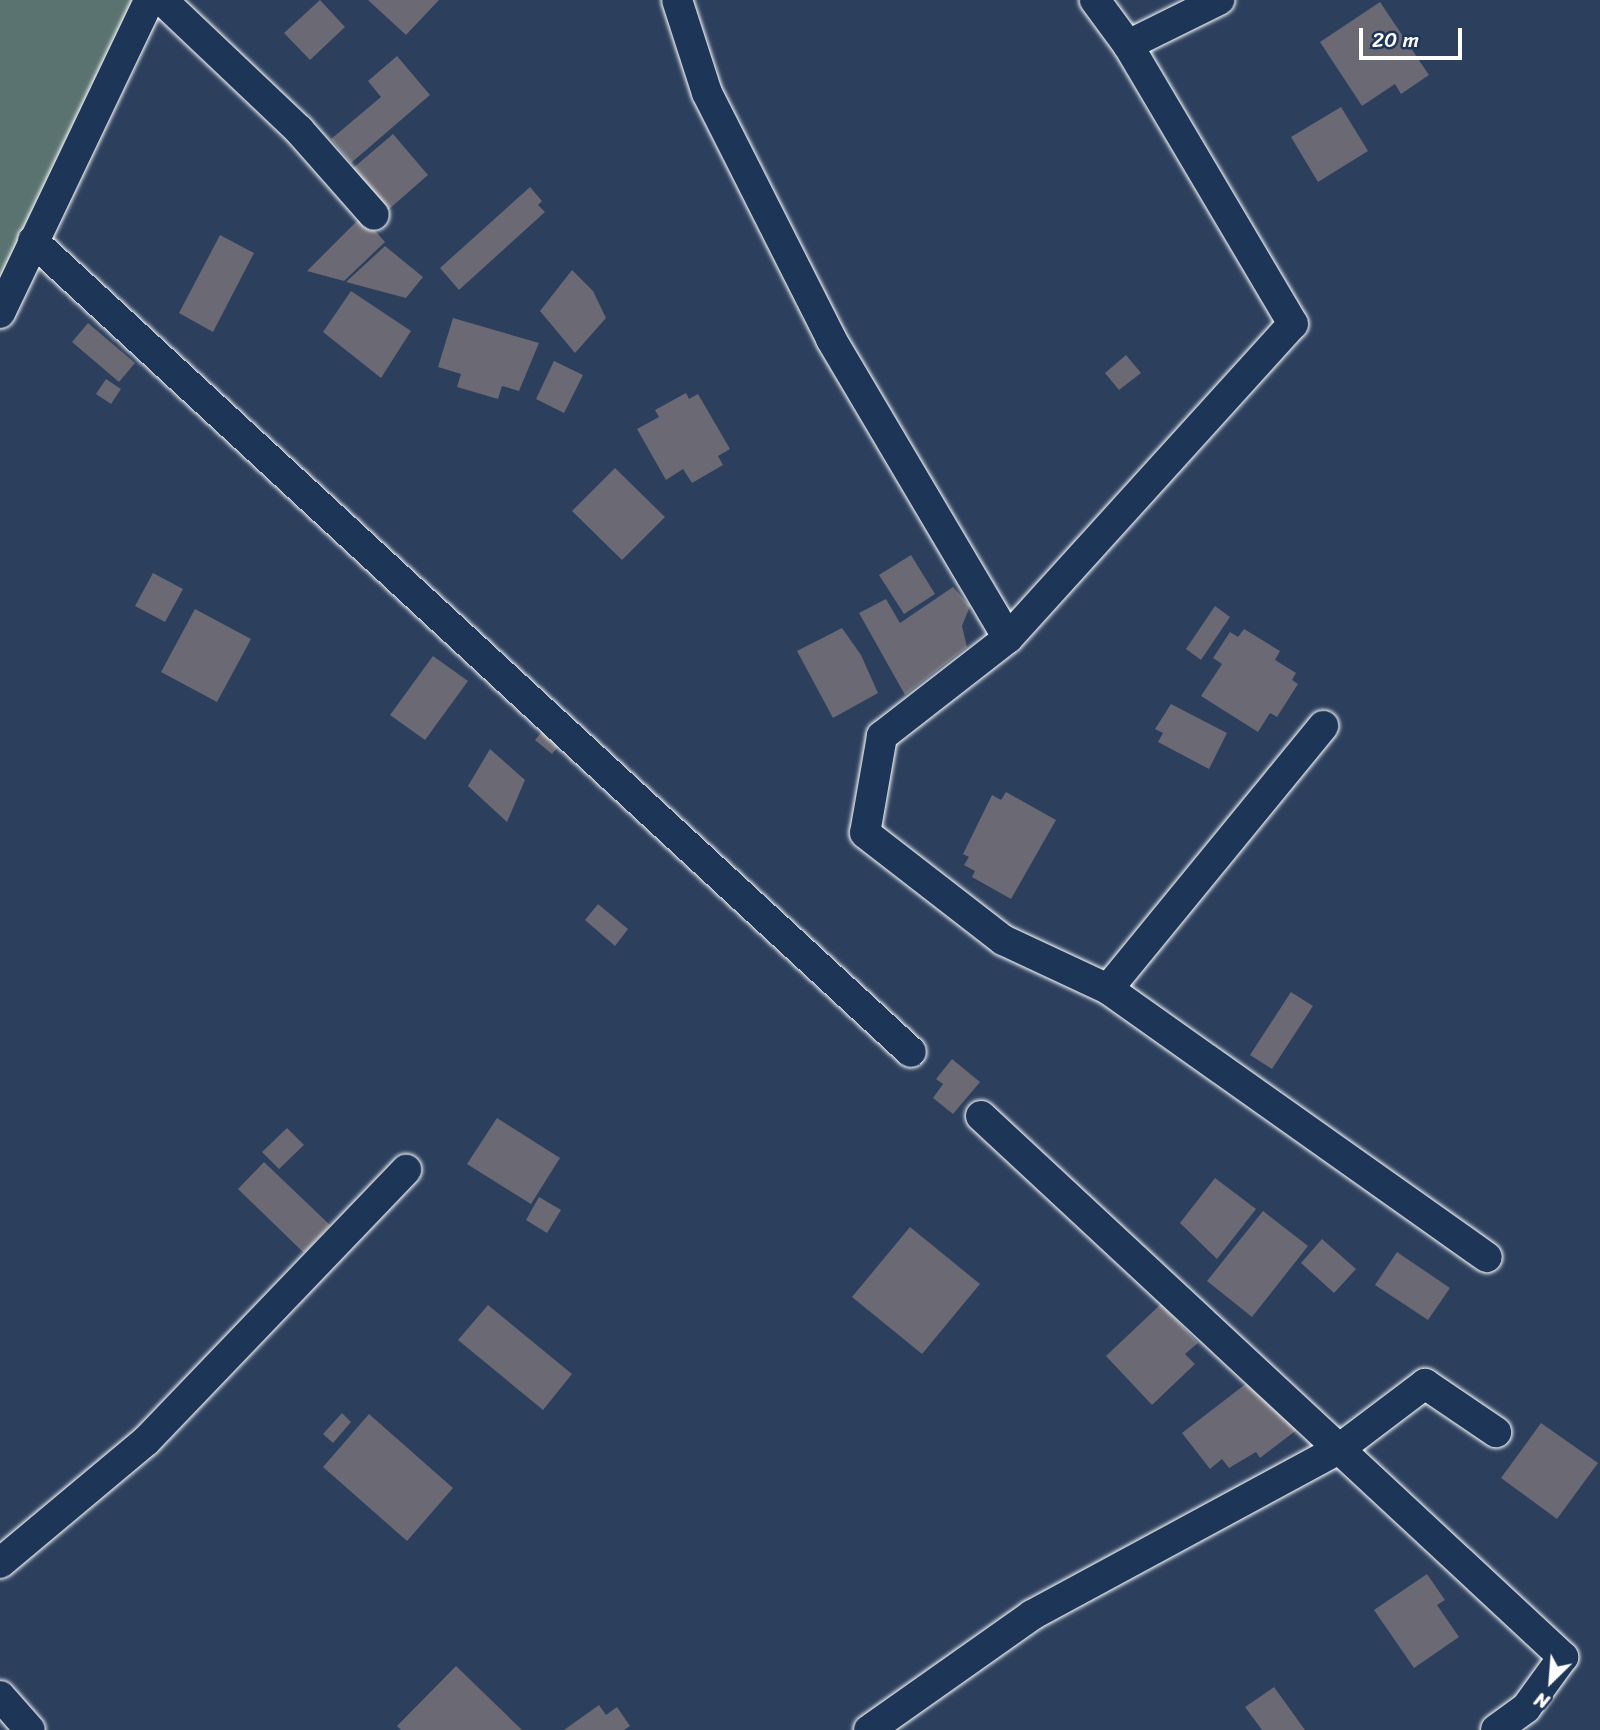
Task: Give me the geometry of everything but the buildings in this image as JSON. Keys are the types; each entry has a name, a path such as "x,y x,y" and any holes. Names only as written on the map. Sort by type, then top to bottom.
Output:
{"street":[{"path":"0,313 149,0"},
{"path":"162,0 299,130 374,215"},
{"path":"677,0 707,93 831,339 1008,638"},
{"path":"1095,0 1128,45 1293,324 1008,638 882,736 865,833 1003,940 1108,989 1487,1257"},
{"path":"1128,45 1219,0"},
{"path":"33,242 911,1052"},
{"path":"1108,989 1323,726"},
{"path":"981,1116 1563,1657 1526,1708 1496,1730"},
{"path":"0,1563 146,1441 406,1170"},
{"path":"869,1730 1032,1615 1339,1449 1425,1384 1496,1432"},
{"path":"0,1696 30,1730"}],"green space":[{"path":"0,0 144,0 0,313"}]}
